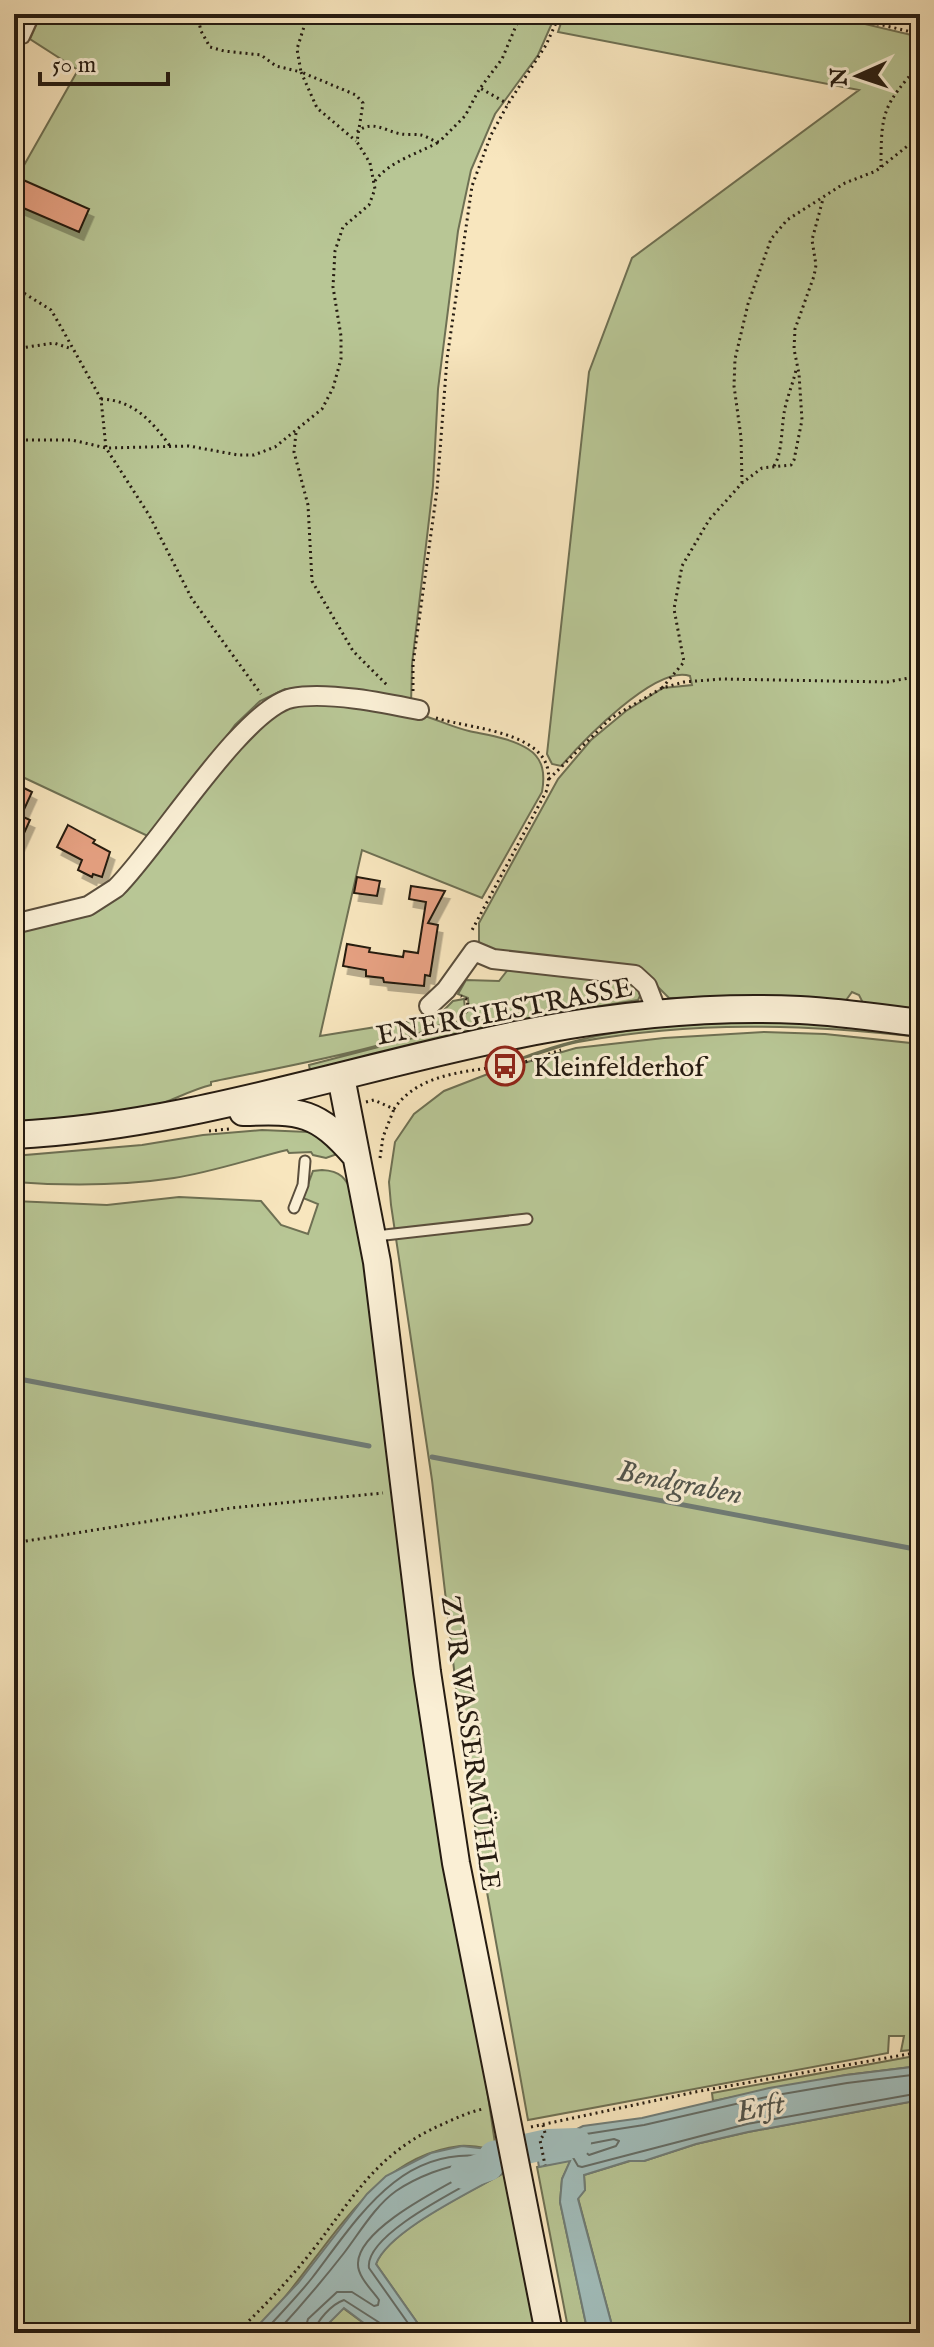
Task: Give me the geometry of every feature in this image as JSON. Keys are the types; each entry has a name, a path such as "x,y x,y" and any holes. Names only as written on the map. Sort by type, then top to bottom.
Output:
{"main road":[{"name":"ENERGIESTRASSE","path":"176,1116 515,1035 657,1012 798,1010 920,1023"},
{"name":"ZUR WASSERMÜHLE","path":"341,1077 373,1237 427,1672 449,1822 503,2105 518,2148 549,2333"},
{"path":"14,1135 84,1130 176,1116 268,1111 304,1114 331,1130 358,1158"}],"street":[{"path":"14,924 82,908 116,888 242,734 270,706 288,699 307,697 376,702 419,710"},
{"path":"429,1006 446,990 474,951 493,959 635,975 647,986 657,1012"}],"lane":[{"path":"24,38 35,14"},
{"path":"294,1208 303,1185 305,1161"},
{"path":"373,1237 527,1219"}],"path":[{"path":"197,14 201,31 210,47 261,55 276,66 301,72 361,99 364,108 357,142"},
{"path":"14,440 72,440 106,448 170,446 254,455 275,447 322,409 337,377 342,343 333,287 333,259 343,227 369,205 375,181 370,163 357,142 317,108 301,72 297,49 308,14"},
{"path":"375,181 380,173 439,142 465,116 480,88 502,59 521,14"},
{"path":"419,710 413,689 413,664 437,490 444,381 476,173 508,104 546,45 560,14"},
{"path":"836,14 920,34"},
{"path":"881,167 883,116 893,94 920,64"},
{"path":"480,88 508,104"},
{"path":"357,132 367,126 380,126 398,134 423,135 439,142"},
{"path":"742,483 734,371 745,313 768,247 778,229 845,183 881,167 920,136"},
{"path":"662,688 684,662 674,610 681,568 709,520 742,483 762,468 791,465 794,460 802,420 795,329 814,276 816,265 812,240 823,199"},
{"path":"14,287 51,310 101,399 106,448 149,515 192,599 270,706"},
{"path":"14,349 54,343 73,350"},
{"path":"772,469 780,452 786,405 797,366"},
{"path":"101,399 117,399 152,421 170,446"},
{"path":"296,429 293,449 308,505 309,568 313,585 353,651 382,682 419,710 441,719 524,741 536,748 546,762 549,779 546,792 472,928 474,951"},
{"path":"549,779 615,715 662,688 684,682 721,679 887,682 920,676"},
{"path":"435,1031 455,1021 468,1008 466,999 446,990"},
{"path":"347,1105 374,1100 394,1109 405,1095 423,1083 518,1063 564,1049"},
{"path":"205,1132 241,1128"},
{"path":"14,1543 231,1508 405,1491"},
{"path":"518,2148 543,2125 695,2092 920,2052"},
{"path":"236,2333 301,2264 356,2190 391,2153 427,2131 461,2116 503,2105"},
{"path":"543,2125 545,2133 540,2140 545,2165"}],"green space":[{"path":"41,14 556,14 538,55 495,114 471,170 458,231 438,389 433,486 412,664 411,705 324,690 285,689 260,701 235,725 152,838 14,773 14,172 19,174 78,70 30,39"},
{"path":"564,14 823,14 920,37 920,1012 864,1005 859,995 852,992 844,1003 777,997 669,998 646,975 498,955 479,945 479,923 558,779 591,740 626,711 663,688 692,685 690,676 676,675 658,682 621,708 561,766 552,764 547,754 589,372 632,258 859,90 558,32"},
{"path":"306,702 364,705 422,715 514,742 533,753 540,763 542,792 482,898 362,850 320,1036 425,1019 442,1012 453,1001 464,999 465,1009 449,1021 386,1043 211,1082 211,1085 152,1107 101,1116 14,1123 14,929 82,912 271,712"},
{"path":"510,967 630,979 641,994 638,1000 514,1022 310,1070 309,1065 440,1031 458,1021 469,1010 468,998 458,994 466,980 499,981"},
{"path":"796,1022 920,1033 920,1037 791,1027 706,1028 578,1042 519,1059 586,1038 655,1027"},
{"path":"764,1032 825,1034 920,1044 920,2049 901,2051 904,2036 889,2036 888,2053 528,2120 467,1781 432,1480 391,1205 389,1182 395,1142 414,1114 444,1091 493,1072 576,1048 664,1038"},
{"path":"317,1126 340,1153 326,1158 311,1152 289,1153 287,1150 217,1169 134,1183 74,1185 14,1182 14,1156 142,1145 262,1130 308,1132"},
{"path":"313,1171 335,1172 343,1178 355,1197 496,2150 460,2146 425,2155 395,2171 368,2194 344,2221 275,2308 251,2333 14,2333 14,1201 107,1205 179,1197 261,1201 281,1225 308,1234 318,1204 303,1198"},
{"path":"920,2055 920,2066 846,2075 713,2101 712,2093"},
{"path":"920,2100 920,2333 614,2333 578,2198 585,2190 584,2175 748,2132"},
{"path":"571,2160 562,2179 560,2202 586,2324 585,2333 569,2333 537,2167"},
{"path":"502,2174 508,2174 540,2333 481,2333 461,2324 421,2328 376,2264 384,2251 413,2226"},
{"path":"343,2308 377,2333 319,2333"}],"water":[{"path":"920,2066 920,2100 748,2132 584,2175 585,2190 578,2199 614,2333 585,2333 586,2324 560,2202 562,2179 570,2161 539,2167 537,2155 569,2147 537,2153 534,2141 565,2135 583,2126 642,2118 769,2088"},
{"path":"462,2146 496,2150 502,2174 413,2226 384,2251 376,2264 421,2328 461,2324 481,2333 377,2333 344,2308 319,2333 251,2333 298,2283 367,2194 386,2176 431,2153"}],"building":[{"path":"21,179 89,209 79,232 14,204"},
{"path":"14,783 32,792 21,816 30,820 14,855"},
{"path":"68,825 110,852 102,877 93,874 92,877 78,870 82,860 57,847"},
{"path":"357,877 380,881 377,896 354,893"},
{"path":"411,886 445,891 428,923 438,925 430,976 425,975 424,986 384,982 383,978 366,976 366,970 343,966 347,944 370,948 369,952 403,957 404,951 418,953 426,902 409,899"}],"waterway":[{"name":"Bendgraben","path":"14,1378 369,1446"},
{"name":"Bendgraben","path":"432,1457 920,1550"},
{"name":"Erft","path":"464,2174 488,2166 494,2156 548,2144 576,2143"}],"place":[{"name":"Kleinfelderhof","path":"505,1066"}]}
